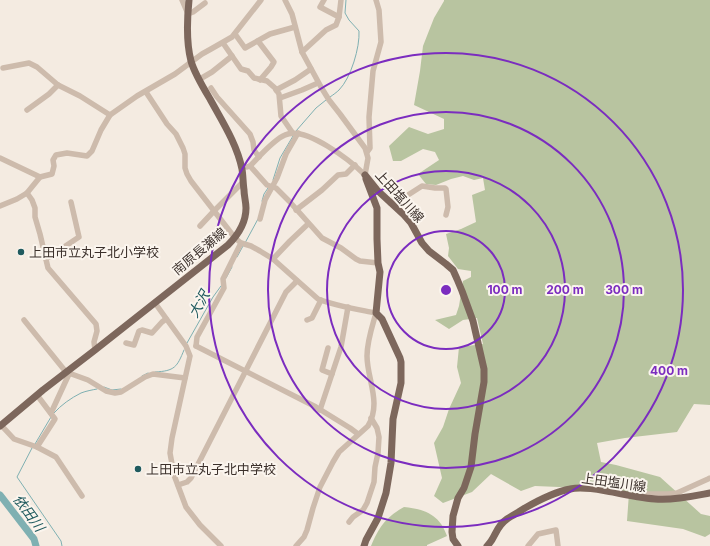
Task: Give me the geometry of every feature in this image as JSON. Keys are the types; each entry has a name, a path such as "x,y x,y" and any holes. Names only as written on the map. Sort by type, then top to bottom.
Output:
{"main road":[{"name":"南原長瀬線","path":"0,425 36,395 68,373 225,248 238,241 245,218 246,208 242,170 239,158 228,132 191,61 189,45 189,0"},
{"name":"上田塩川線","path":"365,175 377,190 404,215 429,251 453,270 474,321 484,369 484,382 471,467 464,488 458,498 453,516 453,539 458,546"},
{"name":"上田塩川線","path":"365,175 376,201 377,208 378,262 380,272 376,313"},
{"path":"364,546 378,518 386,493 391,463 393,419 401,383 400,358 382,318 376,313"},
{"name":"上田塩川線","path":"487,546 493,540 502,523 538,501 572,488 590,489 656,500 710,492"}],"street":[{"path":"182,0 188,14 193,12 205,2"},
{"path":"0,206 18,199 27,193 40,177 52,174 56,155 67,153 87,156 92,150 100,130 110,115 137,96 175,74 191,61 232,37 261,0"},
{"path":"285,0 292,14 302,52 318,83 367,152 368,158 365,175"},
{"path":"324,0 320,7 339,17"},
{"path":"302,52 326,30 336,25 339,17 341,0"},
{"path":"367,152 370,148 369,117 373,70 381,42 379,10 376,0"},
{"path":"235,34 245,48 270,34 295,27"},
{"path":"258,41 274,62 271,68 260,80"},
{"path":"223,43 241,69 248,71 254,78 267,81 276,90 280,98 281,116 295,133"},
{"path":"200,79 212,72 232,56"},
{"path":"4,68 29,63 37,67 58,85 80,96 110,115"},
{"path":"276,90 295,80 311,69"},
{"path":"280,98 318,83"},
{"path":"27,110 49,94 58,85"},
{"path":"211,88 217,97 250,134 254,150 259,157"},
{"path":"146,92 167,124 176,134 184,148 185,168 187,174 238,241 251,246 273,259 321,300 348,308 376,313 368,340 367,357 373,392 374,409 371,418 368,426 339,452 329,468 320,487 307,530 304,537 296,546"},
{"path":"242,170 250,166 276,140 285,134 295,133 310,137 337,152 355,165 365,175"},
{"path":"260,219 265,200 278,178 295,133"},
{"path":"0,158 40,177"},
{"path":"296,210 322,190 338,174 346,174 355,165"},
{"path":"250,166 267,185 276,188 322,238 341,248 360,261 378,262"},
{"path":"200,226 243,182"},
{"path":"390,203 422,186 445,188 448,207 446,215"},
{"path":"27,193 35,208 35,217 48,268 96,324 97,331 94,342 95,350"},
{"path":"46,260 79,237 70,202"},
{"path":"273,259 308,224"},
{"path":"196,346 197,337 224,288 223,279 238,241"},
{"path":"178,485 191,478 286,292 297,280"},
{"path":"307,320 312,318 321,300"},
{"path":"155,303 183,343 190,356 172,438 170,453 172,466 189,512 200,526 221,546"},
{"path":"320,410 341,347 348,308"},
{"path":"126,343 134,345 139,331 142,330 152,333 166,319"},
{"path":"24,320 60,366 68,373 88,380 106,391 115,393 122,392 152,374 185,378"},
{"path":"196,346 320,410 358,434"},
{"path":"188,351 196,346"},
{"path":"328,348 322,370 332,374"},
{"path":"50,413 68,373"},
{"path":"36,395 55,419 37,447"},
{"path":"349,522 353,516 363,510 374,482 379,437 377,428 371,418"},
{"path":"0,425 14,439 37,447 56,458 82,496"},
{"path":"637,497 643,494 677,493 710,478"},
{"path":"528,546 538,534 556,530 558,546"}],"green space":[{"path":"444,0 710,0 710,405 694,404 677,432 597,443 601,462 660,477 701,514 710,516 710,534 705,537 683,529 627,521 629,493 598,486 535,486 521,491 491,474 472,492 443,503 434,496 442,478 434,443 443,427 449,409 461,383 457,367 459,347 483,344 477,318 463,320 449,329 435,320 456,315 463,281 471,277 471,271 458,269 448,256 449,248 446,234 476,222 472,195 485,190 483,178 474,180 463,176 436,185 426,184 418,174 439,160 435,152 423,149 401,161 393,161 389,146 409,127 428,134 444,129 444,119 414,105 423,46 434,18"},
{"path":"404,507 419,509 431,514 440,523 447,536 427,546 371,546 384,523 392,515"}],"waterway":[{"name":"大沢","path":"330,97 339,90 347,78 354,62 358,45 359,31 345,13 346,0"},
{"name":"大沢","path":"296,131 316,108 326,100"},
{"name":"大沢","path":"273,180 280,158 293,136"},
{"name":"大沢","path":"262,201 268,188"},
{"name":"大沢","path":"245,243 258,219"},
{"name":"大沢","path":"237,257 243,246"},
{"name":"大沢","path":"226,278 232,267"},
{"name":"大沢","path":"187,343 213,297 221,286"},
{"name":"大沢","path":"155,372 167,371 174,367 184,350"},
{"name":"大沢","path":"142,376 148,373"},
{"name":"大沢","path":"104,387 112,390 121,389"},
{"name":"大沢","path":"54,413 63,404 77,395 97,389"},
{"name":"大沢","path":"35,444 51,417"},
{"name":"大沢","path":"32,448 17,477 61,541 62,546"},
{"name":"依田川","path":"0,495 34,539 36,546"}],"place":[{"name":"上田市立丸子北小学校","path":"21,252"},
{"name":"上田市立丸子北中学校","path":"138,469"}]}
